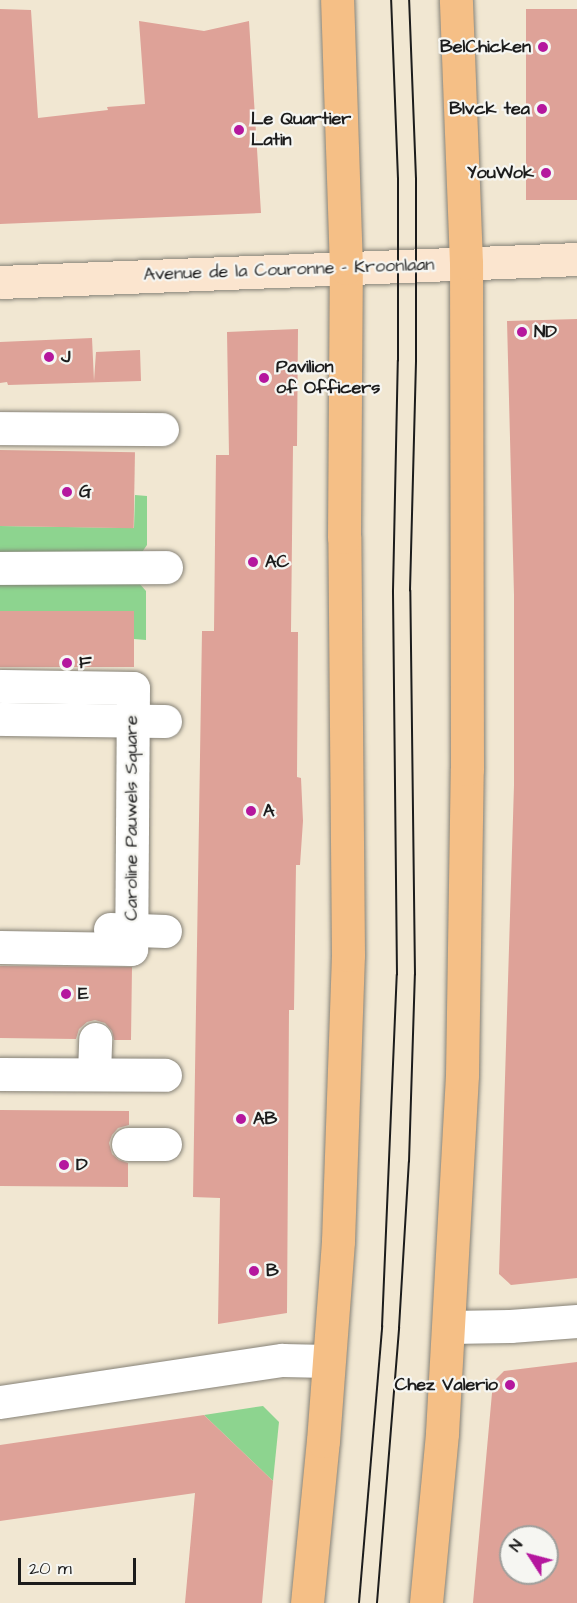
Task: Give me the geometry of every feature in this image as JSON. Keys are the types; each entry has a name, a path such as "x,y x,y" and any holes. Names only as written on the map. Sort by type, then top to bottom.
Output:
{"main road":[{"path":"307,1603 338,1240 348,955 345,608 346,268 337,0"},
{"path":"426,1603 449,1327 462,1074 467,769 466,263 456,0"},
{"name":"Avenue de la Couronne - Kroonlaan","path":"0,282 577,259"}],"street":[{"path":"0,428 162,429"},
{"path":"0,568 166,567"},
{"name":"Caroline Pauwels Square","path":"0,686 133,688 132,949 0,947"},
{"path":"0,719 165,721"},
{"path":"0,926 165,931"},
{"path":"94,1074 95,1040"},
{"path":"0,1074 165,1075"},
{"path":"128,1144 165,1144"},
{"path":"449,1327 510,1326 577,1321"},
{"path":"0,1402 282,1360 328,1361"}],"green space":[{"path":"135,495 147,496 147,545 140,555 0,553 0,526 134,528"},
{"path":"0,580 138,582 146,591 146,640 134,639 134,612 0,611"},
{"path":"263,1406 279,1422 273,1481 204,1415"}],"building":[{"path":"0,9 31,10 38,118 108,110 107,107 145,104 139,21 204,31 249,21 261,213 0,224"},
{"path":"526,9 577,9 577,200 526,200"},
{"path":"577,319 577,1278 511,1285 499,1274 514,785 514,595 507,321"},
{"path":"298,329 297,446 293,446 291,632 298,632 297,777 301,778 303,821 300,865 296,865 294,1010 289,1010 287,1313 218,1324 220,1198 193,1197 202,631 214,631 216,455 229,455 227,332"},
{"name":"J","path":"92,338 94,381 96,352 140,350 141,381 8,385 7,382 0,383 0,342"},
{"name":"G","path":"0,450 135,452 134,528 0,526"},
{"name":"F","path":"0,611 134,611 134,667 0,667"},
{"name":"E","path":"0,966 132,967 131,1040 114,1040 112,1031 105,1023 95,1020 87,1022 79,1029 76,1039 0,1038"},
{"name":"D","path":"0,1110 129,1111 129,1125 118,1128 109,1143 112,1154 128,1163 128,1187 0,1186"},
{"path":"577,1362 577,1603 473,1603 493,1382 504,1371"},
{"path":"204,1415 273,1481 262,1603 185,1603 195,1493 0,1521 0,1445"}],"tram line":[{"path":"359,1603 382,1327 397,975 393,591 398,361 398,179 391,0"},
{"path":"377,1603 399,1328 409,1162 415,975 410,591 416,361 416,179 409,0"}],"place":[{"name":"BelChicken","path":"543,47"},
{"name":"Blvck tea","path":"542,109"},
{"name":"Le Quartier Latin","path":"239,130"},
{"name":"YouWok","path":"546,173"},
{"name":"ND","path":"522,332"},
{"name":"J","path":"49,357"},
{"name":"Pavilion of Officers","path":"264,378"},
{"name":"G","path":"67,492"},
{"name":"AC","path":"253,562"},
{"name":"F","path":"67,663"},
{"name":"A","path":"251,811"},
{"name":"E","path":"66,994"},
{"name":"AB","path":"241,1119"},
{"name":"D","path":"64,1165"},
{"name":"B","path":"254,1271"},
{"name":"Chez Valerio","path":"510,1385"}]}
